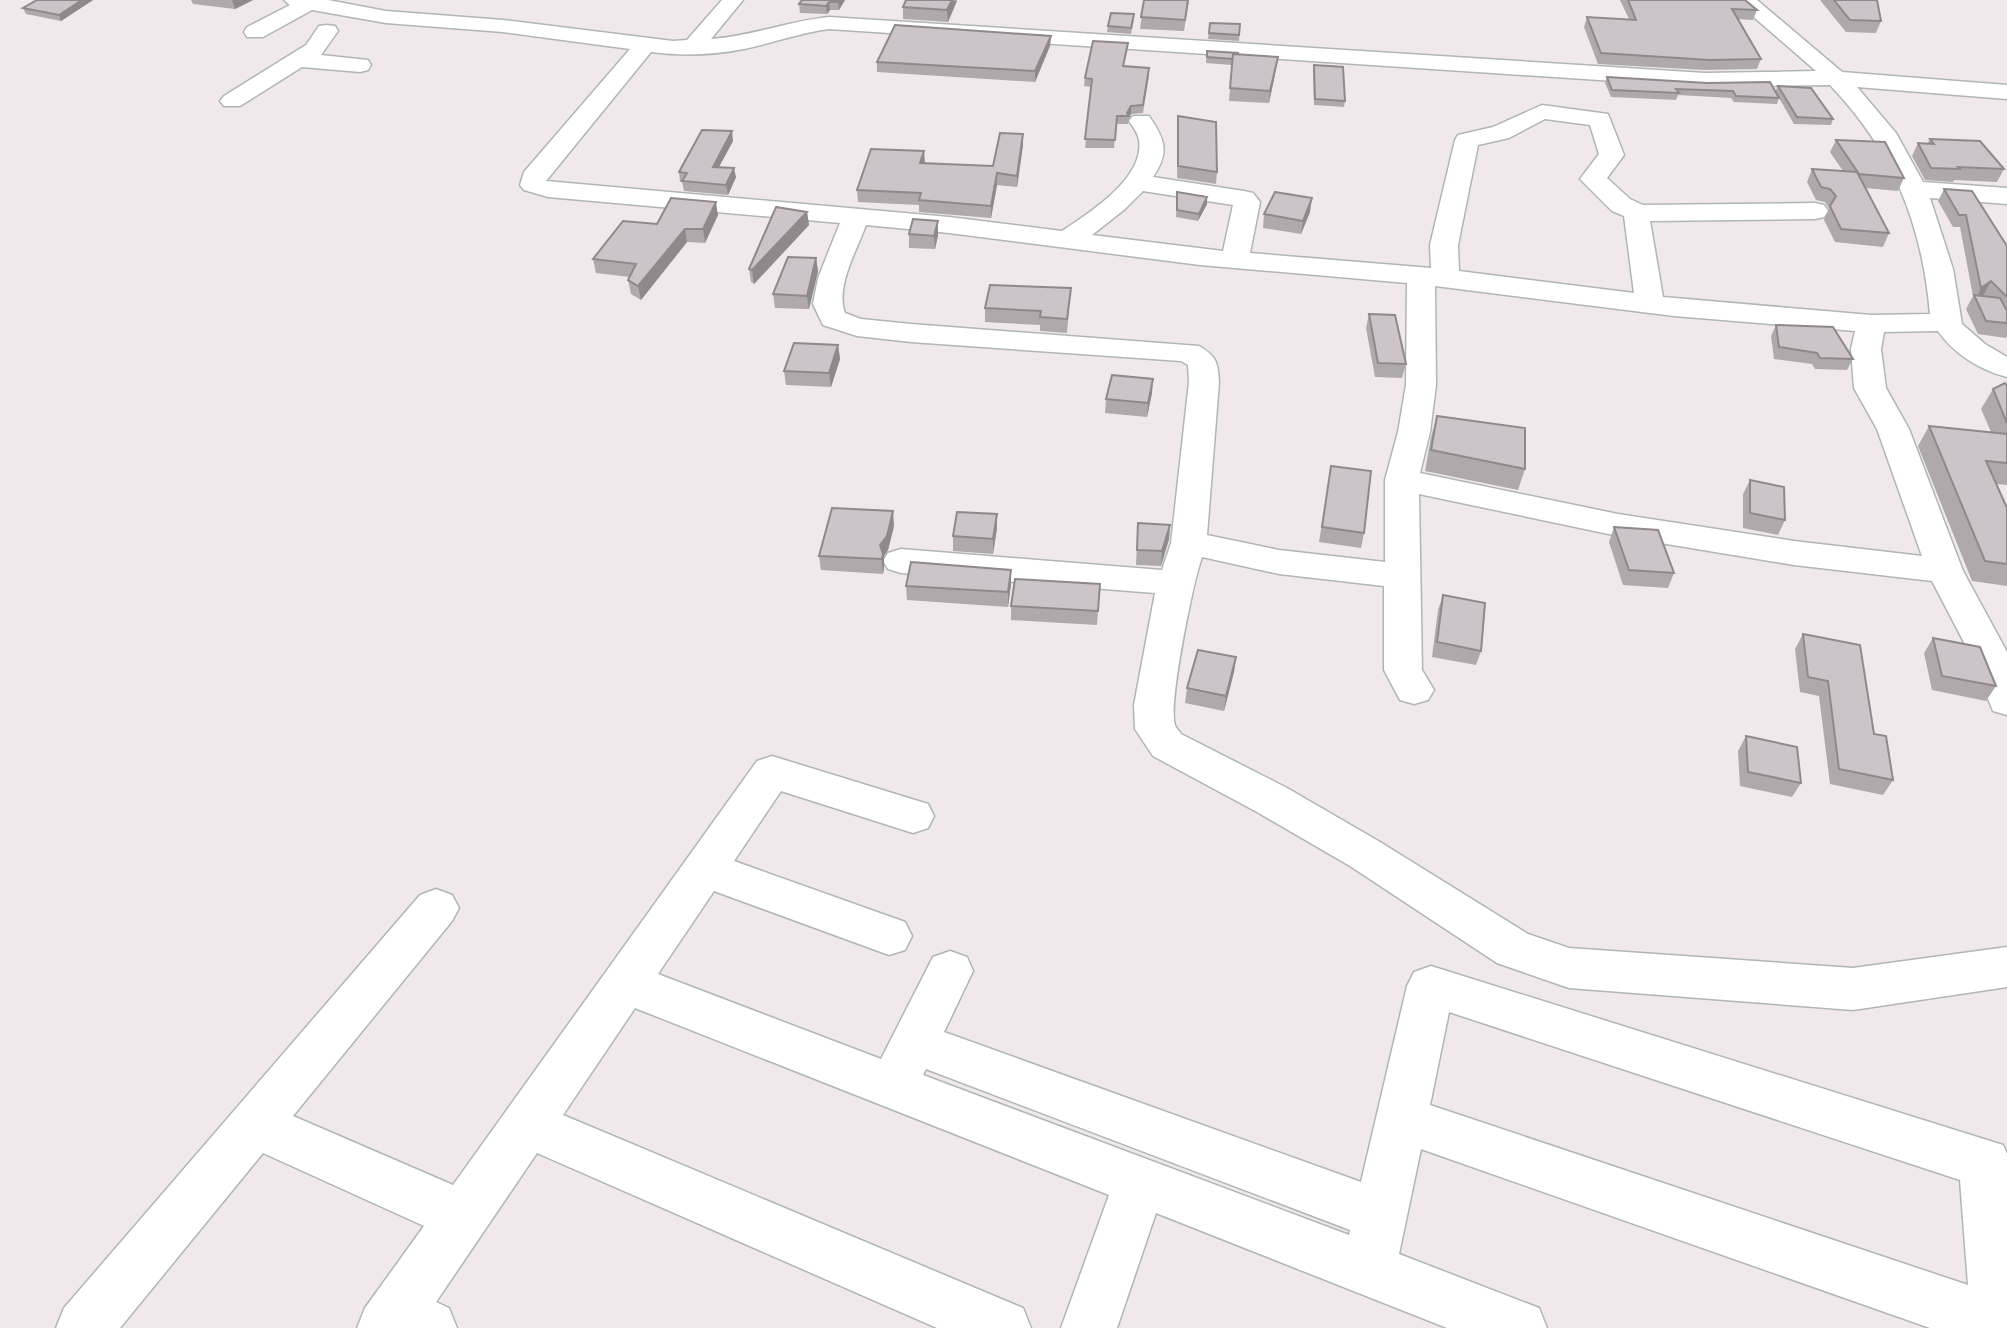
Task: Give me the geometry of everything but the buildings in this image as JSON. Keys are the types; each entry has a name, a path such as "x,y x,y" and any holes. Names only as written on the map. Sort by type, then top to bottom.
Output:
{"street":[{"path":"692,48 733,0"},
{"path":"715,46 753,0"},
{"path":"829,23 845,0"},
{"path":"1744,0 1835,79 1884,132 1914,190 1943,286 1947,322 1964,342 1993,363 2007,368"},
{"path":"255,32 302,1 386,17 503,26 645,45 692,48 715,46 829,23 1705,80 1835,79 2007,92"},
{"path":"232,101 314,50 320,36 358,11"},
{"path":"645,45 533,177 533,185 548,189 856,217 1235,260 1433,277 1650,303 1871,324 1947,322"},
{"path":"299,60 360,65"},
{"path":"1535,69 1542,112"},
{"path":"1414,690 1404,670 1402,480 1414,432 1433,277 1444,245 1467,140 1500,133 1542,112 1600,119 1612,155 1593,178 1621,205 1639,213 1815,211"},
{"path":"1067,240 1116,204 1138,182 1151,156 1154,140 1151,130 1141,121"},
{"path":"1138,182 1244,199 1247,202 1235,260"},
{"path":"1914,190 1987,193 2007,197"},
{"path":"1639,213 1636,218 1650,303"},
{"path":"856,217 832,278 827,304 833,319 858,327 911,333 1188,352 1203,361 1204,382 1189,544 1175,583 1154,705 1155,729 1167,745 1354,847 1513,949 1569,968 1853,989 2007,967"},
{"path":"1871,324 1866,349 1870,388 1892,429 1945,571 1987,650 2007,701"},
{"path":"1402,480 1618,525 1794,553 1945,571"},
{"path":"1189,544 1279,562 1402,576"},
{"path":"901,561 1175,583"},
{"path":"404,1323 463,1216 772,772 913,816"},
{"path":"705,869 889,936"},
{"path":"84,1328 436,908"},
{"path":"903,1065 950,971"},
{"path":"626,983 903,1065 1380,1215"},
{"path":"1368,1270 1431,986 1985,1163 1999,1326 1402,1119"},
{"path":"903,1065 1140,1182 1519,1328"},
{"path":"255,1124 463,1216"},
{"path":"527,1124 1003,1328"},
{"path":"1089,1328 1140,1182"}]}
